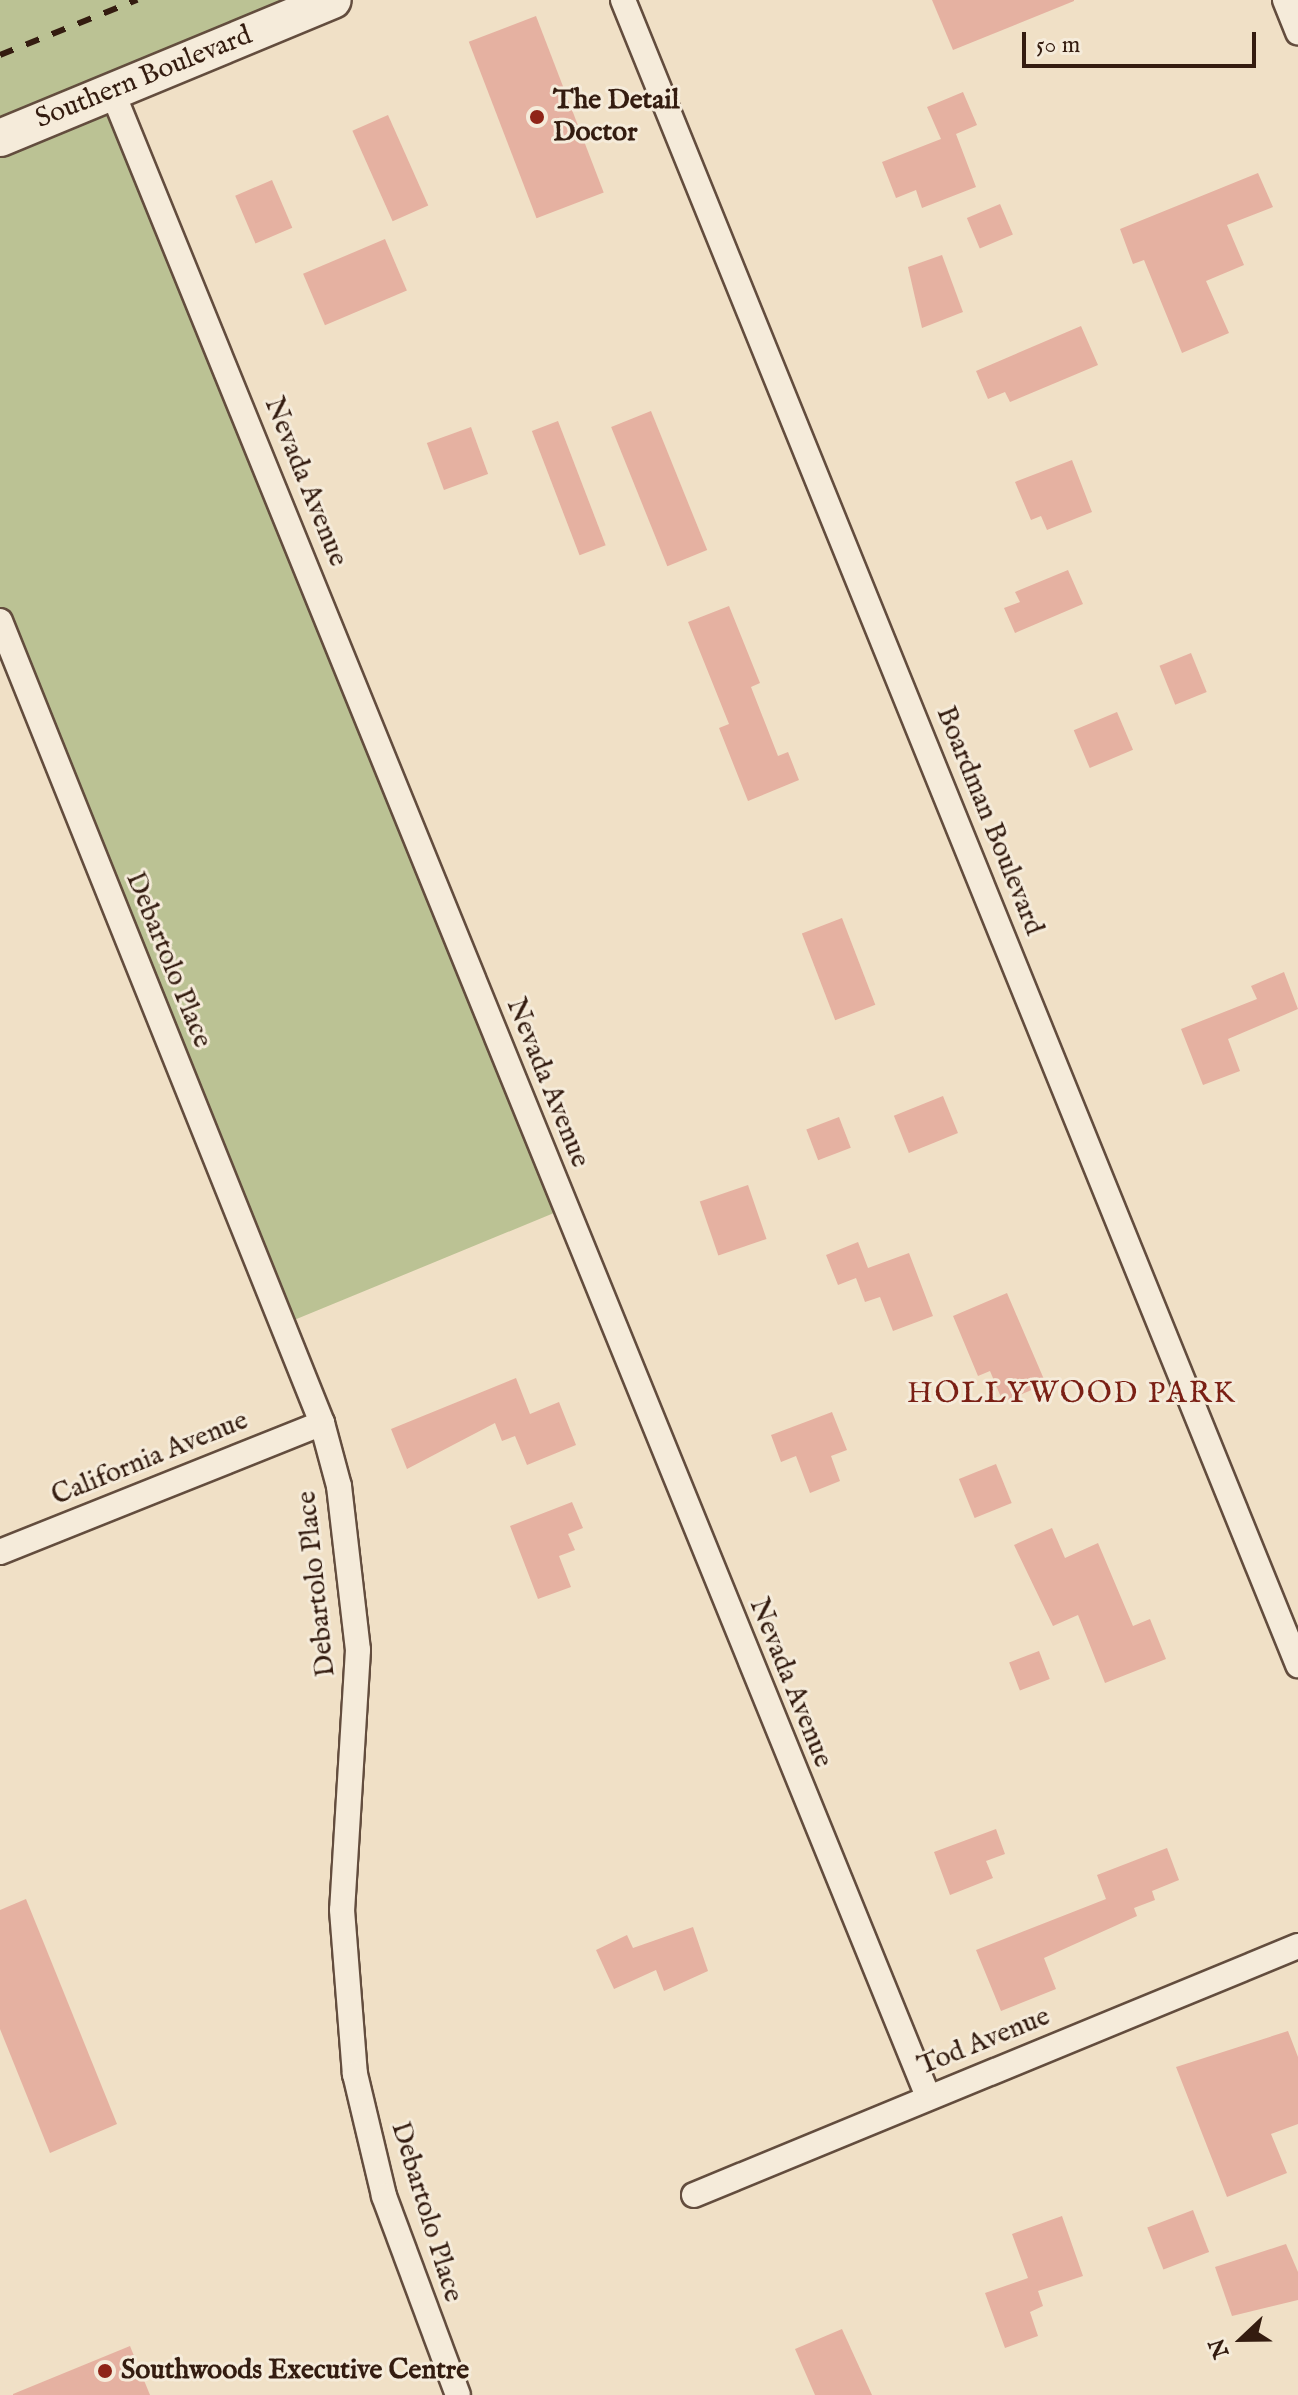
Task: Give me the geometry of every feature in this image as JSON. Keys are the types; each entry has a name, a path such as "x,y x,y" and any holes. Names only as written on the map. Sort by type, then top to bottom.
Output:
{"street":[{"name":"Southern Boulevard","path":"0,138 333,0"},
{"name":"Boardman Boulevard","path":"623,0 1298,1665"},
{"path":"1285,0 1298,33"},
{"name":"Nevada Avenue","path":"112,91 928,2097"},
{"name":"Debartolo Place","path":"0,621 322,1423 349,1544 358,1650 342,1910 355,2074 384,2196 458,2395"},
{"name":"California Avenue","path":"0,1552 322,1423"},
{"name":"Tod Avenue","path":"694,2195 1298,1946"}],"green space":[{"path":"0,0 333,0 112,91 566,1208 282,1325 0,621"}],"building":[{"path":"932,0 1074,0 1074,1 953,50"},
{"name":"The Detail Doctor","path":"536,16 604,192 537,218 469,42"},
{"path":"963,92 977,125 956,134 976,187 922,208 916,190 896,198 882,162 941,139 927,107"},
{"path":"388,115 428,205 393,221 352,131"},
{"path":"1258,173 1273,207 1227,225 1244,265 1206,281 1229,333 1182,353 1144,260 1133,264 1120,229"},
{"path":"272,180 292,228 255,243 235,196"},
{"path":"1000,204 1013,234 980,248 967,218"},
{"path":"385,239 407,291 325,325 303,274"},
{"path":"942,255 963,312 922,328 908,267"},
{"path":"1081,326 1098,365 1010,402 1005,392 988,399 976,371"},
{"path":"651,411 707,550 667,566 611,427"},
{"path":"558,421 606,545 580,555 532,431"},
{"path":"471,427 488,474 444,490 427,443"},
{"path":"1072,460 1092,512 1047,530 1041,516 1031,520 1015,482"},
{"path":"1068,570 1083,604 1015,633 1004,608 1020,602 1015,592"},
{"path":"729,606 760,683 751,687 778,756 788,752 799,780 748,801 719,728 729,724 688,622"},
{"path":"1191,653 1207,692 1175,705 1159,666"},
{"path":"1117,712 1133,750 1090,768 1074,730"},
{"path":"842,918 875,1005 835,1020 802,933"},
{"path":"1284,972 1298,1009 1228,1039 1240,1071 1203,1085 1181,1029 1257,999 1251,986"},
{"path":"943,1096 958,1133 909,1153 894,1116"},
{"path":"839,1117 851,1148 818,1160 806,1130"},
{"path":"748,1185 767,1239 718,1255 700,1202"},
{"path":"858,1242 868,1268 909,1253 933,1316 893,1331 880,1297 865,1302 856,1278 838,1285 826,1255"},
{"path":"1007,1293 1046,1384 1003,1402 990,1371 978,1376 953,1316"},
{"path":"516,1378 530,1414 559,1402 576,1445 527,1465 515,1436 502,1441 495,1423 407,1469 391,1429"},
{"path":"832,1412 847,1450 831,1456 840,1481 810,1493 796,1456 781,1462 771,1435"},
{"path":"996,1464 1012,1503 975,1518 959,1479"},
{"path":"572,1502 583,1528 568,1534 575,1550 559,1556 571,1587 538,1599 510,1526"},
{"path":"1052,1528 1065,1558 1098,1543 1133,1626 1150,1619 1166,1659 1105,1683 1078,1615 1053,1626 1014,1545"},
{"path":"1039,1651 1050,1679 1020,1690 1009,1662"},
{"path":"996,1829 1005,1854 986,1861 993,1878 950,1895 934,1852"},
{"path":"1167,1848 1179,1880 1152,1891 1155,1900 1134,1908 1137,1916 1044,1958 1056,1989 1001,2011 976,1950 1106,1899 1097,1875"},
{"path":"26,1899 117,2124 50,2153 0,2029 0,1910"},
{"path":"693,1927 708,1971 664,1991 656,1970 614,1989 596,1950 627,1935 633,1948"},
{"path":"1288,2031 1298,2057 1298,2124 1271,2134 1287,2173 1227,2197 1176,2067"},
{"path":"1193,2210 1209,2252 1163,2270 1147,2228"},
{"path":"1062,2216 1083,2276 1038,2291 1043,2306 1030,2312 1038,2336 1005,2348 985,2293 1028,2278 1012,2234"},
{"path":"1286,2244 1298,2272 1298,2300 1232,2316 1215,2267"},
{"path":"842,2329 872,2395 815,2395 795,2349"},
{"name":"Southwoods Executive Centre","path":"130,2346 150,2395 13,2395 13,2394"}],"railway":[{"path":"0,55 137,0"}],"place":[{"name":"The Detail Doctor","path":"537,117"},
{"name":"Southwoods Executive Centre","path":"105,2371"}],"district":[{"name":"HOLLYWOOD PARK","path":"1072,1394"}]}
